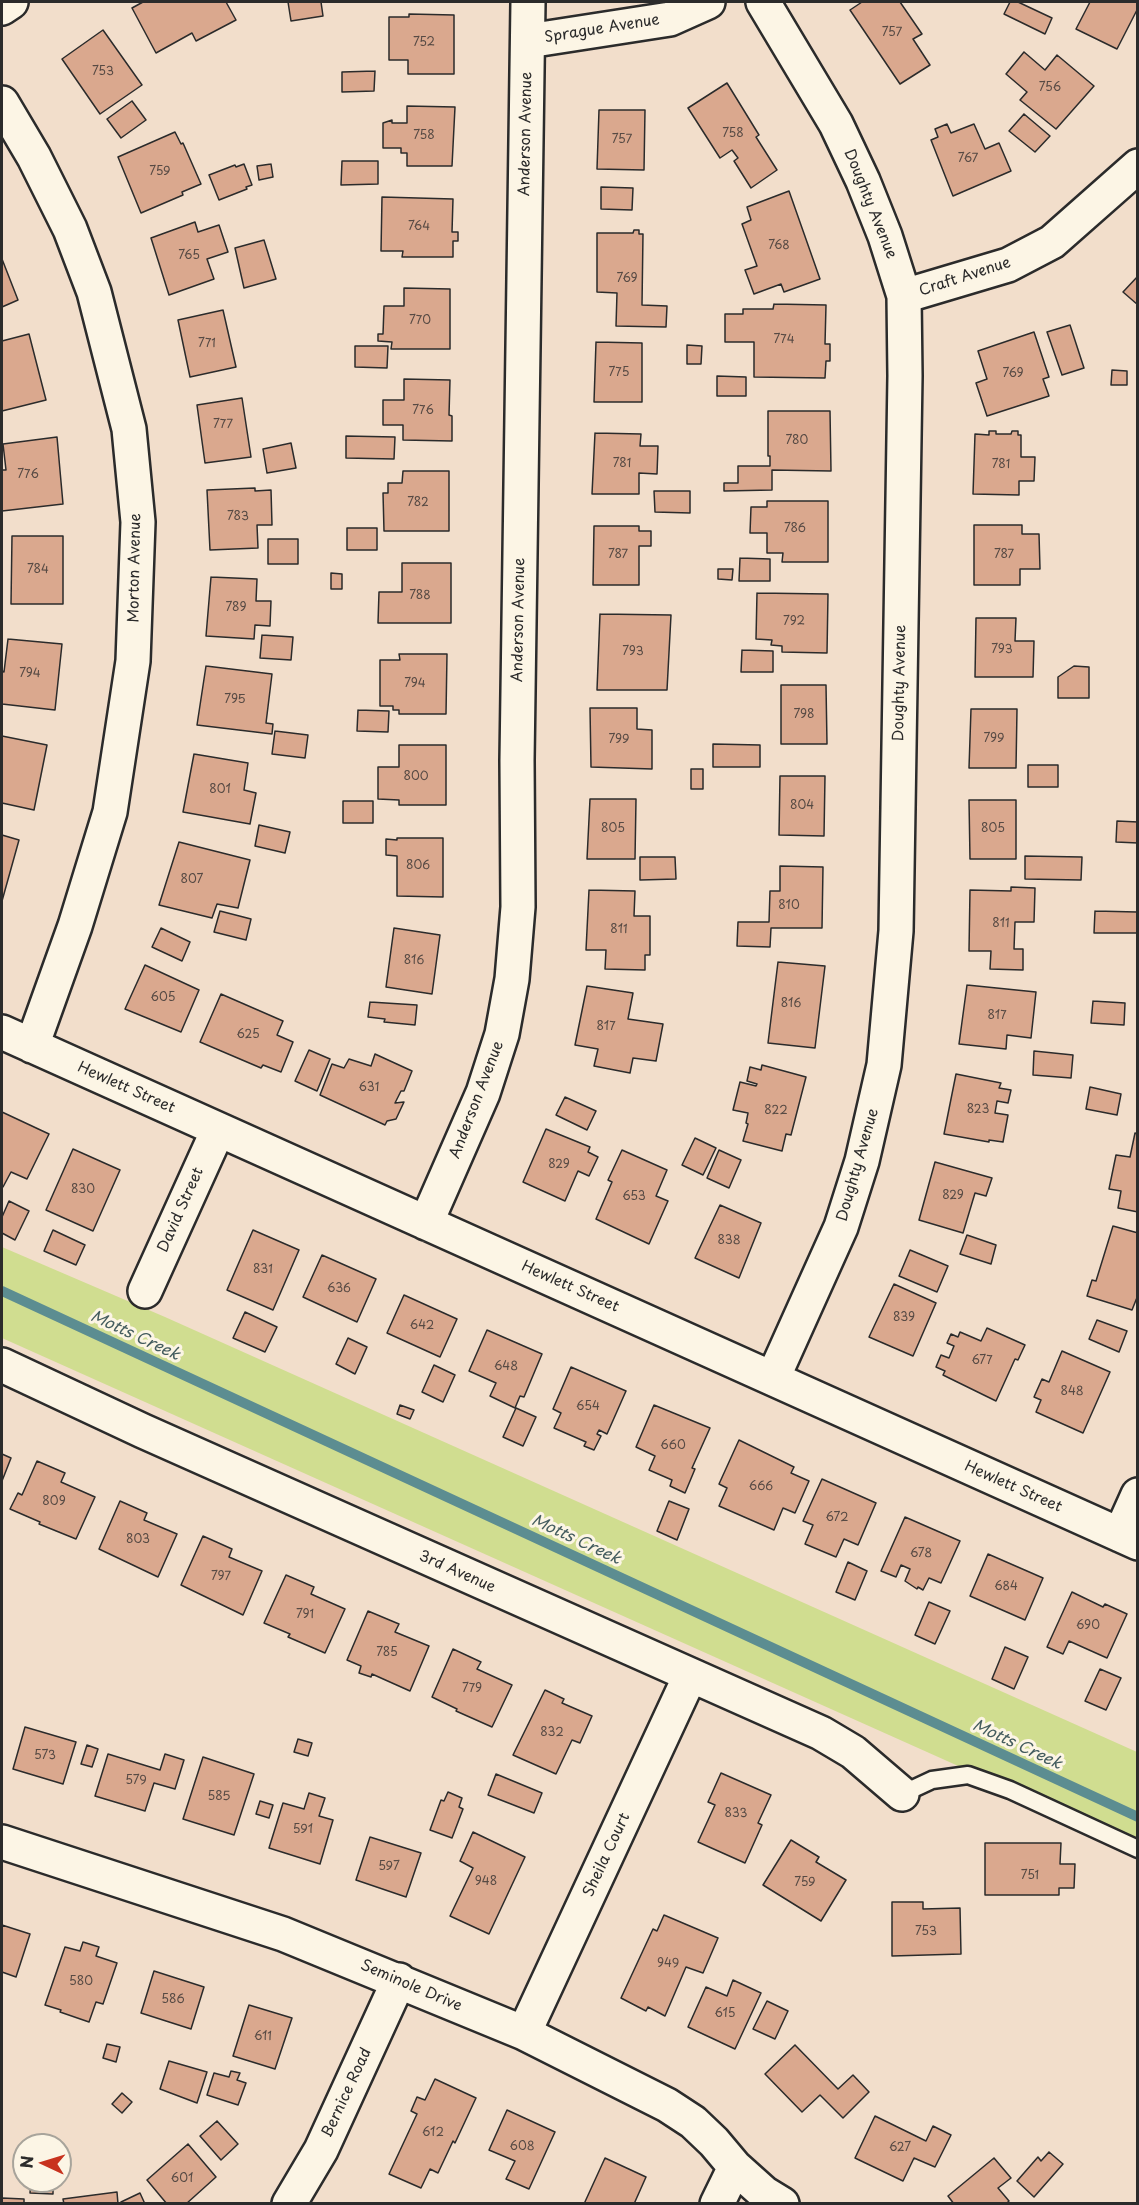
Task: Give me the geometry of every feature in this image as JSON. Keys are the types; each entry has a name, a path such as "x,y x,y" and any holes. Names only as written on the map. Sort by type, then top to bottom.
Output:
{"street":[{"path":"2,8 11,2"},
{"name":"Anderson Avenue","path":"426,1223 483,1093 502,1034 512,979 518,907 517,760 528,2"},
{"name":"Sprague Avenue","path":"528,41 670,19 708,2"},
{"name":"Doughty Avenue","path":"763,2 836,124 863,181 885,236 904,296 896,931 885,1065 862,1161 841,1227 772,1378"},
{"name":"Morton Avenue","path":"2,103 39,167 70,229 94,292 129,429 138,522 133,661 110,812 75,926 32,1046"},
{"name":"Craft Avenue","path":"904,296 1008,265 1052,242 1137,166"},
{"name":"Hewlett Street","path":"2,1032 1129,1539"},
{"name":"David Street","path":"145,1291 218,1130"},
{"name":"3rd Avenue","path":"2,1365 154,1436 820,1733 853,1752 902,1794"},
{"path":"1129,1539 1137,1495"},
{"name":"Sheila Court","path":"524,2033 690,1676"},
{"name":"Seminole Drive","path":"2,1842 283,1934 524,2033 667,2105 693,2122 735,2167 764,2193 782,2204"},
{"name":"Bernice Road","path":"289,2204 321,2150 399,1980"},
{"path":"717,2204 735,2167"}],"lane":[{"path":"902,1794 932,1780 968,1775 1010,1790 1137,1849"}],"green space":[{"path":"2,1247 165,1317 1137,1752 1137,1846 2,1338"}],"building":[{"path":"143,2 226,2 236,20 196,41 192,33 156,53 132,8"},
{"path":"288,2 321,2 323,16 291,21"},
{"path":"862,2 900,2 922,34 913,39 930,65 900,84 850,10"},
{"path":"1010,2 1018,2 1052,18 1045,34 1004,14"},
{"path":"1090,2 1138,2 1138,8 1117,49 1076,29"},
{"path":"409,14 454,15 454,74 408,74 408,60 389,60 389,17 409,17"},
{"path":"103,30 142,85 100,114 62,59"},
{"path":"1024,52 1045,70 1057,55 1094,86 1056,129 1020,100 1027,92 1006,74"},
{"path":"375,71 374,91 342,92 342,72"},
{"path":"727,83 759,135 756,137 777,170 751,188 734,161 738,158 732,150 720,158 688,108"},
{"path":"132,101 146,120 121,138 107,119"},
{"path":"407,106 455,107 452,166 407,166 407,153 401,153 401,148 383,148 383,123 392,120 392,123 407,123"},
{"path":"599,110 645,110 644,170 597,169"},
{"path":"1024,114 1050,136 1035,152 1009,131"},
{"path":"947,124 951,133 974,124 985,149 999,143 1011,171 953,196 931,140 938,137 935,129"},
{"path":"175,132 181,144 183,143 201,184 182,192 183,195 141,213 118,157"},
{"path":"342,161 378,161 378,184 341,185"},
{"path":"244,164 252,185 219,200 209,175"},
{"path":"271,164 273,177 259,180 257,166"},
{"path":"601,187 633,188 632,210 601,209"},
{"path":"789,191 820,279 784,292 781,284 754,294 745,270 757,266 742,224 751,220 747,207"},
{"path":"382,197 453,199 452,232 458,232 458,241 453,241 453,257 402,257 403,251 381,251"},
{"path":"195,222 198,232 219,225 228,252 207,259 214,279 169,295 151,238"},
{"path":"634,230 639,230 639,234 643,234 642,305 667,306 666,327 616,326 617,293 597,292 597,233 633,233"},
{"path":"264,240 276,279 244,288 235,248"},
{"path":"2,259 18,300 2,307"},
{"path":"1138,276 1138,305 1123,292"},
{"path":"404,288 450,289 450,349 391,349 392,342 378,341 378,334 383,334 384,306 404,306"},
{"path":"774,304 826,305 825,344 830,344 830,361 826,361 825,378 754,377 754,342 725,342 725,314 743,314 743,309 773,309"},
{"path":"223,310 236,367 190,377 178,320"},
{"path":"1070,325 1084,368 1062,375 1047,332"},
{"path":"1034,332 1049,377 1043,379 1049,396 987,416 976,383 987,379 978,351"},
{"path":"29,334 46,400 2,411 2,341"},
{"path":"596,342 642,343 642,402 594,402"},
{"path":"687,345 702,346 701,364 687,364"},
{"path":"355,346 388,346 387,368 355,367"},
{"path":"1112,370 1127,371 1127,385 1111,385"},
{"path":"717,376 746,377 746,396 717,396"},
{"path":"404,379 450,380 449,415 452,416 452,441 403,440 403,425 383,425 383,400 404,400"},
{"path":"242,398 251,457 205,463 197,405"},
{"path":"768,411 830,411 831,471 772,470 772,490 724,491 724,483 738,483 738,466 770,466"},
{"path":"989,431 996,431 996,434 1011,434 1012,431 1018,431 1018,435 1021,435 1021,457 1035,457 1034,481 1019,481 1019,495 973,494 975,434 989,435"},
{"path":"595,433 641,434 640,446 658,446 657,474 639,473 639,494 592,494"},
{"path":"346,436 395,437 394,459 346,458"},
{"path":"57,437 63,504 2,511 2,470 6,470 3,444"},
{"path":"291,443 296,468 267,473 263,449"},
{"path":"403,471 449,471 449,531 384,531 383,493 388,493 388,483 402,483"},
{"path":"255,488 255,491 271,490 272,525 257,525 258,548 210,550 207,490"},
{"path":"654,491 690,491 690,513 655,512"},
{"path":"767,501 828,501 828,562 782,562 783,553 767,553 767,533 750,533 751,507 767,507"},
{"path":"974,525 1022,525 1022,534 1039,534 1040,569 1020,569 1020,585 974,585"},
{"path":"594,526 639,526 639,531 651,531 651,546 639,546 639,585 593,585"},
{"path":"347,528 377,528 377,550 347,550"},
{"path":"12,536 63,536 63,604 11,604"},
{"path":"268,539 298,539 298,564 268,564"},
{"path":"740,558 770,559 770,581 739,581"},
{"path":"402,563 451,563 451,623 378,623 379,592 402,592"},
{"path":"718,569 733,569 732,580 718,579"},
{"path":"331,573 342,574 342,589 331,589"},
{"path":"211,577 257,579 256,601 271,601 270,626 255,625 254,639 206,636"},
{"path":"757,593 828,594 827,653 782,652 782,646 771,645 772,640 756,639"},
{"path":"600,614 671,615 667,690 597,690"},
{"path":"976,618 1016,618 1015,641 1034,641 1033,677 975,677"},
{"path":"262,635 293,637 291,660 260,658"},
{"path":"8,639 62,644 55,710 2,704 2,671 4,672"},
{"path":"742,650 773,651 773,672 741,672"},
{"path":"399,654 447,654 446,714 399,714 399,710 393,710 393,706 380,706 380,660 400,660"},
{"path":"206,666 272,674 266,723 273,724 272,734 197,725"},
{"path":"1074,666 1089,667 1089,698 1058,698 1058,677"},
{"path":"781,685 826,685 827,744 781,744"},
{"path":"590,708 637,708 637,729 652,730 652,769 591,767"},
{"path":"971,709 1017,709 1016,768 969,768"},
{"path":"358,710 389,711 388,732 357,731"},
{"path":"275,731 308,735 305,758 272,754"},
{"path":"2,736 47,745 34,810 2,803"},
{"path":"713,744 760,745 760,767 713,767"},
{"path":"399,745 446,745 446,805 399,805 399,800 378,799 378,767 399,767"},
{"path":"194,754 248,763 244,790 256,793 250,824 183,812"},
{"path":"1028,765 1058,765 1058,787 1028,787"},
{"path":"691,769 703,769 703,789 691,789"},
{"path":"780,776 825,776 824,836 779,835"},
{"path":"590,799 636,799 635,859 587,859"},
{"path":"969,800 1016,800 1016,859 970,859"},
{"path":"343,801 373,801 373,823 343,823"},
{"path":"1117,821 1138,822 1138,843 1116,842"},
{"path":"259,825 290,832 285,853 255,846"},
{"path":"2,835 19,840 2,901"},
{"path":"397,838 443,838 443,897 397,896 397,856 386,855 386,839 397,840"},
{"path":"179,842 250,860 238,908 217,904 212,918 159,905"},
{"path":"1025,856 1082,857 1081,880 1025,879"},
{"path":"640,857 675,857 676,879 640,880"},
{"path":"780,866 823,867 822,928 771,928 770,947 737,946 738,922 769,922 770,891 780,891"},
{"path":"1011,887 1035,888 1034,922 1015,922 1014,949 1023,949 1023,970 990,969 991,951 969,951 970,890 1011,891"},
{"path":"589,890 635,891 634,916 650,916 650,955 645,955 645,970 605,969 606,950 586,950"},
{"path":"220,911 251,919 246,940 214,932"},
{"path":"1095,911 1137,912 1137,933 1094,933"},
{"path":"161,928 190,942 182,961 152,947"},
{"path":"394,928 440,935 432,994 386,987"},
{"path":"778,962 825,966 815,1048 768,1043"},
{"path":"145,965 199,990 181,1032 125,1009"},
{"path":"967,985 1036,992 1031,1038 1007,1035 1006,1049 959,1044"},
{"path":"587,986 633,993 628,1019 663,1024 656,1061 633,1058 630,1073 594,1066 598,1049 575,1045"},
{"path":"221,994 283,1021 277,1035 293,1042 281,1072 263,1065 261,1068 200,1042"},
{"path":"1093,1001 1125,1003 1124,1025 1091,1023"},
{"path":"370,1002 417,1005 415,1025 384,1022 385,1019 368,1017"},
{"path":"309,1050 330,1059 317,1091 295,1081"},
{"path":"1034,1051 1073,1055 1071,1078 1033,1075"},
{"path":"375,1054 412,1071 404,1091 401,1091 395,1103 404,1102 396,1119 387,1121 385,1125 320,1095 332,1064 344,1068 349,1059 371,1066"},
{"path":"762,1065 806,1077 791,1135 786,1134 782,1151 743,1141 748,1124 746,1123 748,1113 733,1110 740,1082 756,1086 757,1084 747,1081 750,1067 761,1070"},
{"path":"956,1074 1001,1083 999,1088 1011,1090 1008,1103 997,1101 995,1113 1008,1115 1003,1142 989,1140 989,1142 944,1134"},
{"path":"1090,1087 1121,1094 1117,1115 1086,1109"},
{"path":"565,1097 596,1111 587,1130 556,1115"},
{"path":"2,1112 49,1134 27,1179 11,1172 3,1187 2,1186"},
{"path":"546,1129 590,1147 588,1152 598,1157 589,1176 578,1171 565,1201 523,1182"},
{"path":"1135,1133 1138,1134 1138,1212 1118,1208 1121,1191 1109,1189 1116,1155 1130,1157"},
{"path":"695,1138 716,1148 703,1175 682,1165"},
{"path":"73,1149 120,1170 93,1231 46,1210"},
{"path":"622,1150 667,1170 656,1196 668,1201 649,1244 596,1219 612,1182 608,1180"},
{"path":"719,1150 741,1160 729,1188 707,1178"},
{"path":"935,1162 992,1178 986,1196 975,1193 963,1233 919,1220"},
{"path":"9,1201 29,1211 15,1240 2,1233 2,1217"},
{"path":"720,1205 761,1223 739,1278 695,1258"},
{"path":"1113,1226 1138,1233 1138,1295 1132,1310 1087,1296 1092,1280 1096,1281"},
{"path":"53,1230 85,1245 76,1265 44,1251"},
{"path":"253,1230 299,1250 273,1310 227,1290"},
{"path":"967,1235 996,1245 991,1264 960,1254"},
{"path":"910,1250 948,1266 937,1292 899,1276"},
{"path":"322,1255 376,1279 357,1322 303,1297"},
{"path":"894,1284 936,1303 913,1356 869,1337"},
{"path":"404,1295 457,1319 440,1357 387,1333"},
{"path":"245,1312 277,1327 265,1352 233,1338"},
{"path":"1097,1320 1127,1331 1119,1352 1089,1339"},
{"path":"987,1328 1025,1345 1018,1360 1015,1359 996,1401 943,1375 945,1371 936,1367 941,1355 949,1358 954,1346 947,1343 951,1334 958,1337 960,1332 981,1341"},
{"path":"487,1330 542,1354 524,1397 520,1396 515,1408 490,1396 496,1383 469,1371"},
{"path":"348,1338 367,1347 355,1374 336,1364"},
{"path":"1062,1351 1110,1372 1083,1433 1036,1412 1041,1400 1034,1397 1042,1379 1049,1382"},
{"path":"434,1365 455,1375 443,1402 422,1392"},
{"path":"571,1367 626,1391 607,1434 599,1430 597,1434 601,1436 594,1450 584,1446 586,1442 554,1428 561,1413 553,1409"},
{"path":"400,1405 414,1410 410,1419 397,1414"},
{"path":"654,1405 710,1428 692,1468 695,1469 685,1493 670,1486 672,1480 649,1470 655,1456 636,1447"},
{"path":"516,1408 536,1417 523,1446 503,1437"},
{"path":"739,1440 794,1467 791,1473 809,1481 795,1513 783,1508 774,1530 719,1506 727,1488 719,1484"},
{"path":"2,1454 11,1458 2,1481"},
{"path":"37,1461 65,1473 61,1482 95,1497 76,1539 10,1509 18,1493 22,1495"},
{"path":"822,1479 876,1503 858,1545 844,1539 836,1557 805,1544 813,1525 803,1521"},
{"path":"120,1501 147,1513 144,1520 177,1534 158,1577 99,1549"},
{"path":"669,1501 689,1509 677,1540 657,1531"},
{"path":"905,1517 960,1541 941,1583 929,1578 923,1590 905,1581 910,1569 901,1565 896,1577 881,1571"},
{"path":"203,1536 232,1549 229,1557 262,1571 243,1615 181,1585"},
{"path":"988,1554 1043,1578 1025,1620 970,1596"},
{"path":"848,1562 867,1571 855,1600 836,1592"},
{"path":"286,1575 314,1587 311,1594 345,1609 325,1653 288,1637 290,1634 264,1623"},
{"path":"1072,1592 1103,1607 1105,1604 1127,1614 1107,1658 1069,1641 1063,1654 1047,1647"},
{"path":"929,1602 950,1611 935,1644 915,1635"},
{"path":"368,1611 399,1624 395,1632 429,1646 410,1691 372,1674 371,1677 359,1673 361,1666 347,1660"},
{"path":"1005,1647 1028,1657 1014,1689 992,1679"},
{"path":"453,1649 481,1662 477,1669 512,1685 492,1727 432,1697"},
{"path":"1100,1669 1121,1678 1106,1710 1085,1701"},
{"path":"545,1690 564,1699 562,1703 592,1716 580,1743 572,1740 556,1774 513,1755"},
{"path":"25,1727 76,1742 63,1784 13,1769"},
{"path":"298,1739 312,1743 308,1756 294,1752"},
{"path":"87,1745 98,1749 92,1767 81,1764"},
{"path":"108,1754 160,1770 165,1754 184,1760 175,1789 154,1783 145,1811 95,1796"},
{"path":"203,1757 254,1774 234,1835 183,1819"},
{"path":"721,1773 771,1795 758,1823 762,1825 745,1863 698,1842 715,1805 708,1802"},
{"path":"496,1774 542,1793 534,1813 488,1795"},
{"path":"448,1792 462,1798 459,1807 463,1809 452,1838 430,1830 441,1800 444,1801"},
{"path":"309,1793 325,1798 319,1816 333,1820 320,1864 269,1848 283,1803 304,1809"},
{"path":"260,1801 273,1805 269,1818 256,1814"},
{"path":"473,1832 525,1857 489,1934 450,1916 473,1868 460,1861"},
{"path":"370,1837 421,1853 406,1897 356,1880"},
{"path":"791,1840 819,1857 816,1862 846,1880 821,1921 763,1885"},
{"path":"985,1843 1061,1843 1060,1864 1075,1864 1074,1888 1059,1888 1059,1895 985,1895"},
{"path":"892,1902 923,1902 923,1909 960,1908 961,1954 892,1956"},
{"path":"664,1915 718,1938 703,1973 686,1967 665,2016 648,2007 646,2011 621,1998 653,1929 657,1931"},
{"path":"2,1925 30,1934 16,1977 2,1972"},
{"path":"83,1942 99,1947 96,1956 117,1963 103,2004 96,2002 89,2022 45,2005 65,1947 80,1951"},
{"path":"154,1971 204,1987 191,2029 141,2013"},
{"path":"733,1980 761,1993 735,2049 688,2027 706,1987 727,1996"},
{"path":"767,2001 788,2011 775,2039 753,2029"},
{"path":"249,2005 292,2018 275,2069 233,2056"},
{"path":"107,2044 120,2047 116,2062 103,2058"},
{"path":"795,2045 838,2089 853,2075 869,2092 843,2118 820,2095 802,2112 765,2074"},
{"path":"169,2061 207,2072 197,2103 160,2089"},
{"path":"231,2071 240,2073 237,2080 246,2083 238,2105 207,2095 214,2073 229,2077"},
{"path":"435,2079 476,2098 438,2173 430,2169 421,2188 389,2174 417,2114 411,2111 417,2097 425,2100"},
{"path":"122,2093 132,2102 122,2113 112,2104"},
{"path":"507,2110 555,2132 529,2189 506,2179 515,2161 489,2150"},
{"path":"875,2116 926,2141 933,2126 951,2135 935,2167 914,2158 903,2181 855,2158"},
{"path":"217,2121 238,2144 221,2160 200,2136"},
{"path":"188,2144 216,2177 186,2204 167,2204 147,2180"},
{"path":"1049,2152 1063,2164 1034,2197 1017,2181 1038,2157 1041,2161"},
{"path":"605,2158 646,2177 634,2204 584,2204"},
{"path":"994,2158 1011,2178 998,2188 1009,2201 1006,2204 954,2204 948,2196"},
{"path":"117,2192 118,2204 64,2204 63,2199"},
{"path":"140,2193 145,2204 122,2204 121,2202"},
{"path":"2,2198 24,2199 24,2204 2,2204"}],"waterway":[{"name":"Motts Creek","path":"2,1291 1138,1817"}]}
